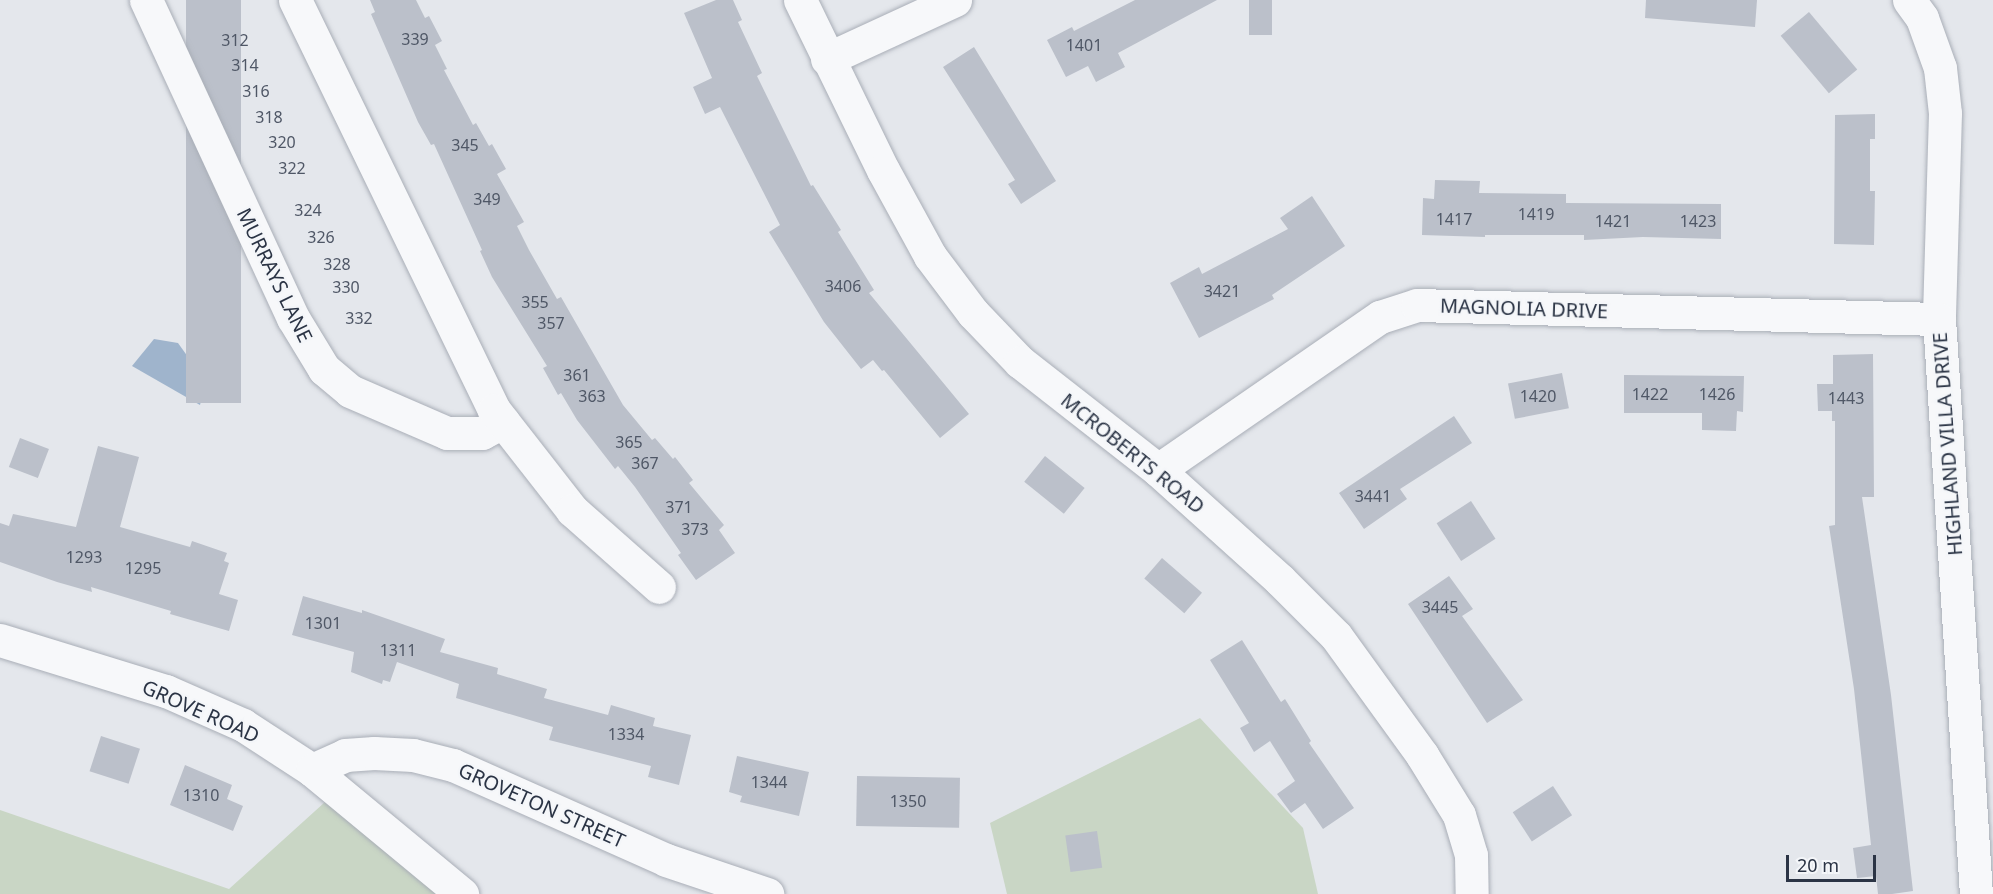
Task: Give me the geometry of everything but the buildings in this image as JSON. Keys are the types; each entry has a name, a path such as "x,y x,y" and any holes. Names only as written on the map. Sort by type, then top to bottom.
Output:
{"street":[{"name":"MURRAYS LANE","path":"146,0 293,318 324,369 350,391 447,433 482,433 503,422"},
{"path":"295,0 494,410 572,510 659,588"},
{"name":"MCROBERTS ROAD","path":"800,0 883,170 930,256 972,313 1020,362 1158,470 1280,580 1336,636 1422,755 1460,815 1471,855 1472,894"},
{"path":"827,59 955,0"},
{"name":"HIGHLAND VILLA DRIVE","path":"1910,0 1922,18 1940,68 1946,113 1939,319 1976,894"},
{"name":"MAGNOLIA DRIVE","path":"1158,470 1380,317 1417,305 1939,319"},
{"name":"GROVE ROAD","path":"0,640 166,691 243,725 312,770 462,894"},
{"name":"GROVETON STREET","path":"312,770 345,754 413,755 453,765 666,860 766,894"}],"green space":[{"path":"1200,718 1303,828 1318,894 1007,894 990,823"},
{"path":"325,802 455,894 0,894 0,810 229,889"}],"water":[{"path":"154,339 178,343 206,382 200,405 132,366"}]}
